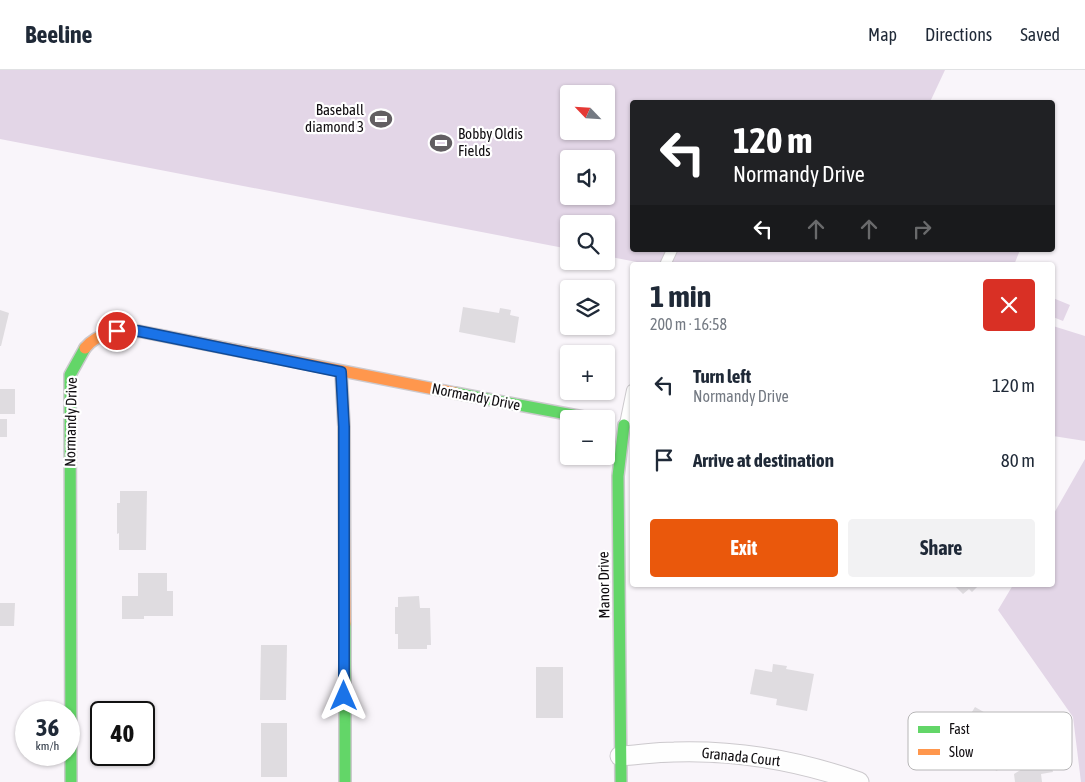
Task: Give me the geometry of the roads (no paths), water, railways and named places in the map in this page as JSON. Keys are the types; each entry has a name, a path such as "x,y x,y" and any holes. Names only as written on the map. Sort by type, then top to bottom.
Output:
{"street":[{"name":"Normandy Drive","path":"71,782 70,375 78,355 88,344 101,336 117,331 138,331 341,372 560,413"},
{"path":"341,372 344,427 346,782"},
{"name":"Manor Drive","path":"621,424 618,476 621,782"},
{"name":"Granada Court","path":"620,756 674,752 728,754 782,761 834,773 859,782"}],"lane":[{"name":"Manor Drive","path":"621,424 630,396"}],"place":[{"name":"Baseball diamond 3","path":"381,119"},
{"name":"Bobby Oldis Fields","path":"441,143"}]}
